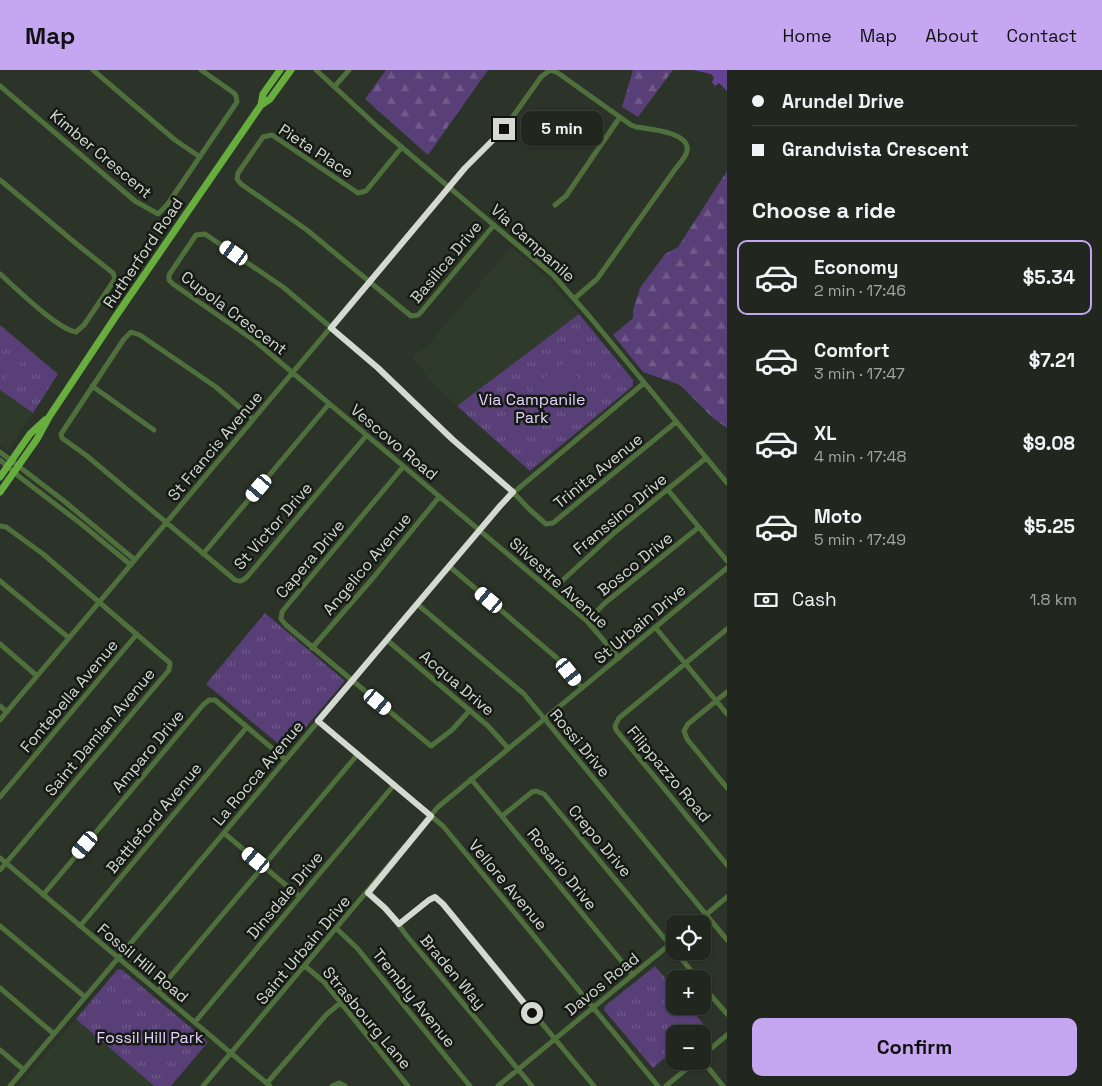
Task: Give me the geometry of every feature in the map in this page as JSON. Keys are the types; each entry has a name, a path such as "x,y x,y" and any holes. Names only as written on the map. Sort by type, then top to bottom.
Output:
{"main road":[{"name":"Rutherford Road","path":"261,105 263,94 280,70"},
{"name":"Rutherford Road","path":"0,492 37,439 48,417 261,105 270,99 290,70"},
{"name":"Rutherford Road","path":"0,477 30,434 48,417"}],"street":[{"path":"93,70 175,140 200,157"},
{"name":"Kimber Crescent","path":"0,86 135,200 154,213 161,212 167,205 238,102 234,93 201,70"},
{"name":"Via Campanile","path":"316,70 402,148 553,275 575,298 727,483"},
{"path":"335,86 349,70"},
{"name":"St Francis Avenue","path":"0,720 470,162 504,129 541,77 550,70 558,73 620,117"},
{"path":"555,205 566,196 620,117 636,127 659,130 678,137 687,145 687,153 597,279 575,298"},
{"name":"Pieta Place","path":"370,282 307,230 241,184 237,176 263,137 269,134 358,193 363,192 371,185 402,148"},
{"path":"0,180 113,273 115,279 84,325 76,332 68,330 51,318 0,274"},
{"name":"Basilica Drive","path":"370,282 411,316 418,315 494,225"},
{"name":"Cupola Crescent","path":"293,373 244,334 169,280 169,275 196,235 205,234 283,288 331,328"},
{"name":"Trinita Avenue","path":"331,328 378,368 452,439 513,492 546,524 553,524 676,422"},
{"path":"154,430 92,386 131,332 135,332 216,387 253,419"},
{"name":"Vescovo Road","path":"293,373 479,530"},
{"name":"La Rocca Avenue","path":"10,1086 513,492 644,384"},
{"name":"St Victor Drive","path":"92,386 62,430 62,438 87,456 235,580 242,581 366,436"},
{"path":"203,554 329,404"},
{"path":"0,452 9,464"},
{"name":"Franssino Drive","path":"551,591 614,533 706,458"},
{"path":"0,460 64,501 135,560"},
{"name":"Capera Drive","path":"403,467 282,612 282,622 431,746 452,730 470,710"},
{"path":"16,469 131,565"},
{"path":"668,490 727,561"},
{"name":"Angelico Avenue","path":"312,648 373,578 440,496"},
{"name":"Saint Damian Avenue","path":"0,526 6,527 43,554 170,663 169,670 6,863"},
{"name":"Bosco Drive","path":"588,621 605,603 699,527"},
{"name":"Silvestre Avenue","path":"479,530 588,621 619,658"},
{"path":"449,566 558,659 582,688"},
{"name":"St Urbain Drive","path":"431,816 447,798 727,568"},
{"path":"0,581 69,638"},
{"name":"Rossi Drive","path":"417,604 519,690 706,915"},
{"path":"655,627 727,714"},
{"path":"685,663 727,629"},
{"name":"Fontebella Avenue","path":"0,797 137,634"},
{"name":"Acqua Drive","path":"387,640 488,726 508,748"},
{"path":"0,644 37,676"},
{"name":"Filippazzo Road","path":"685,663 619,718 615,726 616,730 727,865"},
{"path":"727,692 685,728 684,734 727,788"},
{"name":"Amparo Drive","path":"43,895 209,700 215,700 286,760"},
{"path":"0,706 7,712"},
{"name":"Vellore Avenue","path":"318,721 443,826 658,1086"},
{"name":"Battleford Avenue","path":"80,926 247,727"},
{"path":"158,991 358,754"},
{"name":"Rosario Drive","path":"471,779 633,975"},
{"name":"Dinsdale Drive","path":"194,1022 394,785"},
{"name":"Crepo Drive","path":"502,816 532,792 536,791 544,794 666,940"},
{"name":"Saint Urbain Drive","path":"203,1086 368,893 431,816"},
{"path":"224,833 300,897"},
{"name":"Fossil Hill Road","path":"0,858 269,1085"},
{"path":"0,870 6,863"},
{"name":"Braden Way","path":"368,893 399,924 406,935 532,1086"},
{"path":"399,924 435,897 443,904 594,1086"},
{"path":"706,915 727,897"},
{"name":"Rossi Drive","path":"711,921 727,940"},
{"path":"0,926 85,997"},
{"name":"Trembly Avenue","path":"337,929 357,948 470,1086"},
{"name":"Davos Road","path":"498,1086 666,948"},
{"name":"Crepo Drive","path":"682,960 691,970"},
{"name":"Strasbourg Lane","path":"306,966 321,979 408,1086"},
{"path":"0,988 54,1034"},
{"path":"711,995 727,1014"},
{"path":"269,1085 326,1015 340,1002"},
{"path":"711,1048 727,1035"},
{"path":"0,1050 24,1070"},
{"path":"666,1086 685,1070"},
{"path":"710,1070 723,1086"},
{"path":"332,1086 339,1083 345,1086"}],"shaded area":[{"path":"693,70 727,70 727,91 719,83 715,86 712,82 714,78 711,74"},
{"path":"511,247 549,280 579,314 457,406 432,382 412,357 428,345"},
{"path":"0,390 33,413 10,448 7,449 0,445"},
{"path":"76,1019 154,1086 19,1086"}],"green space":[{"path":"386,70 488,70 428,155 365,99"},
{"path":"633,70 673,70 638,117 622,107"},
{"path":"727,171 727,428 714,419 680,385 643,372 613,335 633,318 633,310 640,288 665,254 678,247"},
{"name":"Via Campanile Park","path":"579,314 633,380 633,386 530,471 457,406"},
{"path":"0,325 58,374 33,413 0,390"},
{"path":"566,361 585,388 550,414 531,388"},
{"path":"16,362 30,373 25,379 11,368"},
{"path":"10,371 23,381 18,388 5,377"},
{"path":"517,404 535,425 516,440 499,420"},
{"path":"265,613 345,681 286,750 206,684"},
{"path":"655,966 666,979 666,1015 696,1015 704,1025 666,1025 666,1057 653,1068 604,1010 605,1006"},
{"name":"Fossil Hill Park","path":"121,969 208,1042 171,1086 154,1086 76,1019 117,970"},
{"path":"107,1006 121,1019 114,1027 100,1015"},
{"path":"167,1017 186,1033 156,1070 137,1055"}],"route":[{"path":"504,129 465,168 331,328 378,368 452,439 513,492 318,721 431,816 368,893 399,924 409,914 435,897 443,904 532,1013"}]}
